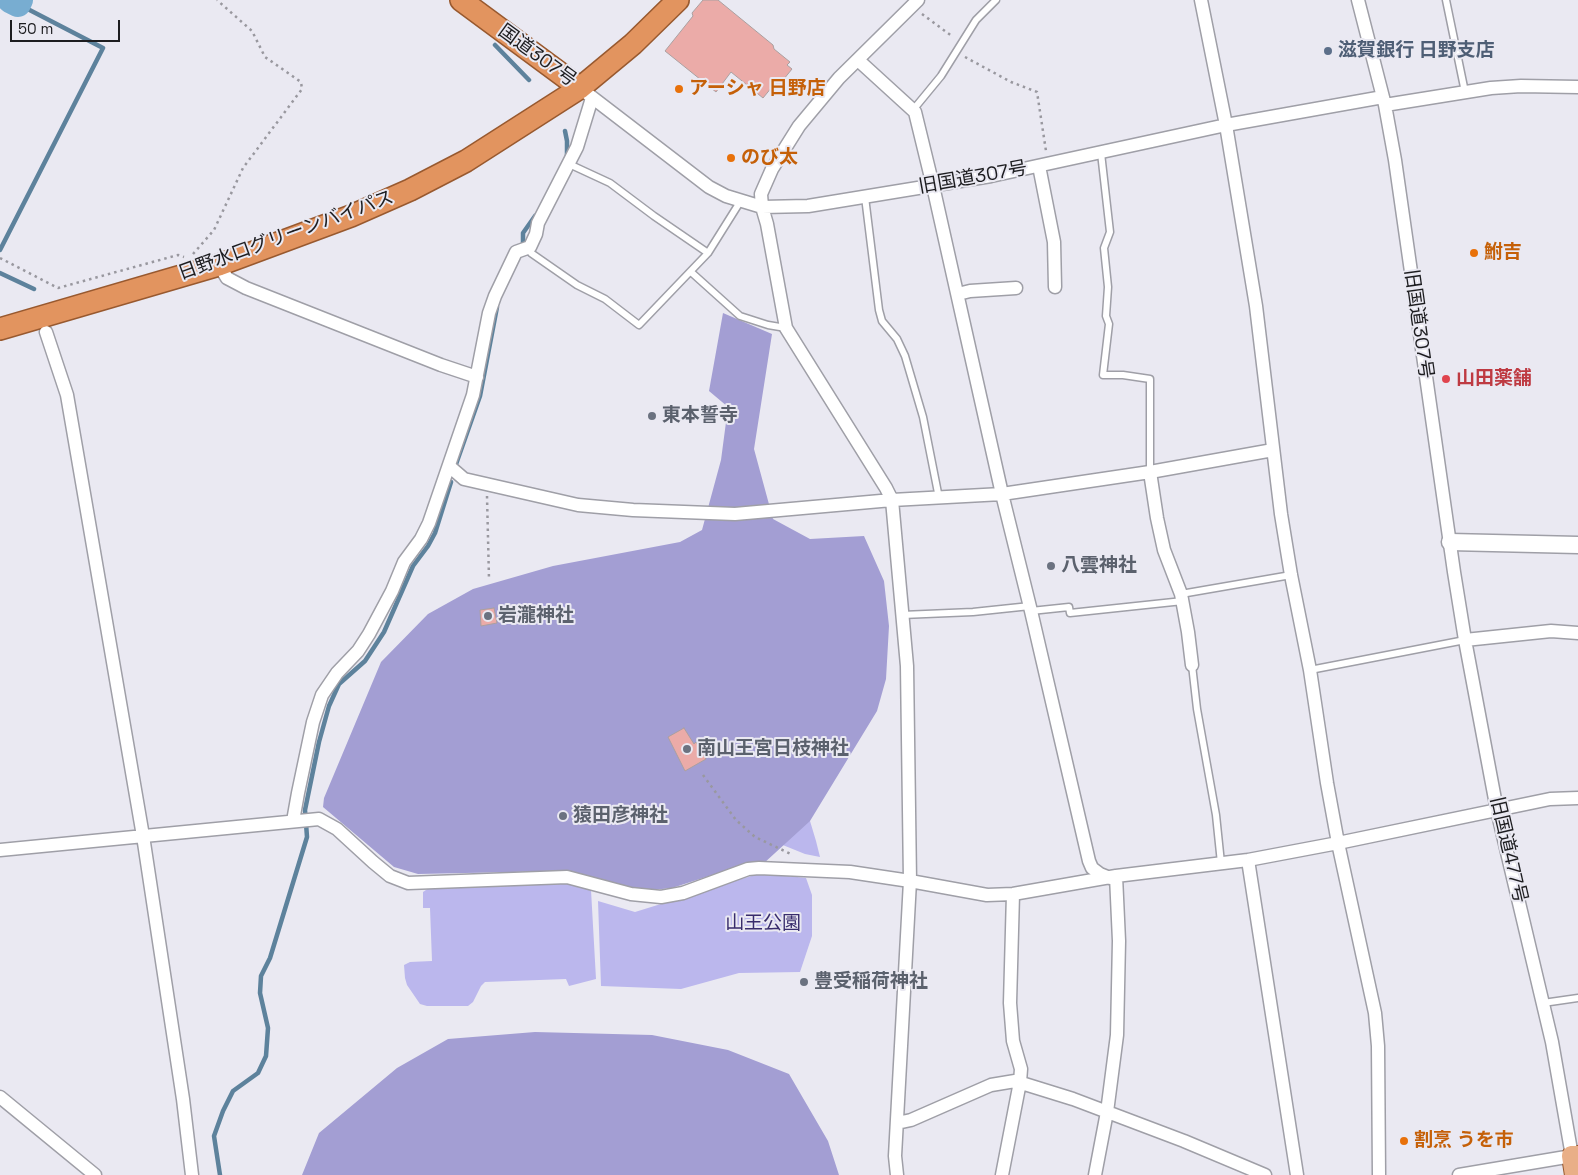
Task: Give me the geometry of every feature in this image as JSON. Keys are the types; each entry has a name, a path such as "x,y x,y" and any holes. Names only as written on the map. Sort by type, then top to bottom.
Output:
{"highway":[{"name":"国道307号","path":"461,0 586,93 678,0"},
{"name":"日野水口グリーンバイパス","path":"0,329 194,265 218,265 351,216 410,190 466,161 586,93"}],"street":[{"path":"1201,0 1226,125 1256,306 1281,514 1291,575 1310,670 1338,843 1375,1013 1378,1046 1379,1175"},
{"path":"1358,0 1384,101 1521,86 1578,88"},
{"path":"897,1175 895,1156 896,1123 910,881 906,666 892,500 786,328 761,194 772,169 799,126 839,78 915,3"},
{"path":"858,60 915,112 934,186 1002,494 1031,608 1088,861 1092,868 1100,874 1113,877"},
{"path":"296,821 299,785 313,722 322,695 337,673 358,651 392,591 404,562 421,539 429,523 473,395 489,313 516,252 525,248 536,234 538,223 570,164 577,147 586,93"},
{"name":"旧国道307号","path":"586,93 709,187 740,202 762,207 793,207 934,186 1044,165 1226,125 1384,101 1395,160 1450,542"},
{"path":"1044,165 1054,242 1054,287"},
{"path":"218,265 227,278 246,288 476,377"},
{"path":"958,294 970,291 1016,288"},
{"path":"46,332 67,395 143,836 192,1175"},
{"path":"449,466 464,479 578,505 710,514 776,511 892,500 1002,494 1150,472 1273,450"},
{"path":"1150,472 1164,550 1182,597 1192,665"},
{"path":"1450,542 1578,545"},
{"name":"旧国道477号","path":"1450,542 1465,640 1498,810 1552,1042 1575,1162"},
{"path":"1465,640 1551,631 1578,633"},
{"path":"0,850 319,819 337,829 390,876 408,883 566,877 631,894 661,897 683,893 748,869 759,868 850,872 987,895 1013,894 1113,877 1248,860 1550,799 1578,798"},
{"path":"1248,860 1297,1175"},
{"path":"1095,1175 1107,1112 1117,1035 1119,980 1113,877"},
{"path":"1002,1175 1020,1082 1020,1069 1012,1041 1010,1002 1013,894"},
{"path":"896,1123 911,1120 1000,1082 1020,1082 1184,1141 1265,1175"},
{"path":"0,1097 95,1175"},
{"path":"1459,1175 1575,1162"}],"lane":[{"path":"913,110 941,76 976,20 996,0"},
{"path":"1446,0 1464,92"},
{"path":"1100,153 1110,232 1104,248 1108,287 1106,316 1109,324 1103,375 1122,375 1150,379 1150,472"},
{"path":"570,164 610,183 708,253"},
{"path":"865,197 879,310 882,321 897,339 905,356 923,416 939,498"},
{"path":"525,248 577,285 605,299 639,325 708,253 740,202"},
{"path":"691,272 740,316 768,325 786,328"},
{"path":"902,616 1069,607 1070,613 1182,597 1291,575"},
{"path":"1310,670 1465,640"},
{"path":"1192,665 1197,709 1216,815 1221,863"},
{"path":"1543,1003 1578,998"}],"path":[{"path":"194,265 193,253 214,230 243,168 302,89 301,82 265,57 252,31 217,0"},
{"path":"915,3 961,43"},
{"path":"956,51 1011,82 1037,92 1044,165"},
{"path":"0,258 58,288 178,255 194,265"},
{"path":"487,485 489,579"},
{"path":"703,775 736,820 755,837 802,859"}],"green space":[{"path":"801,791 820,857 805,854 758,835"},
{"name":"山王公園","path":"761,873 806,878 812,895 812,936 800,972 739,973 681,989 601,986 598,901 635,912"},
{"path":"565,882 591,890 596,979 569,986 566,979 485,982 473,1002 468,1006 427,1006 420,1004 407,985 404,965 410,962 432,961 430,908 423,908 423,892 429,888"}],"shaded area":[{"path":"723,313 772,334 754,449 773,519 810,539 864,536 884,581 889,626 886,679 877,711 810,821 763,864 743,865 672,888 642,891 560,871 418,874 394,867 323,807 324,798 381,662 428,614 473,589 553,566 680,542 702,530 721,460 728,407 709,391"},
{"path":"535,1032 652,1035 728,1050 789,1074 828,1141 839,1175 302,1175 319,1133 397,1068 448,1039"}],"building":[{"path":"703,0 718,0 773,45 774,49 790,62 787,65 792,69 775,90 772,87 763,98 731,72 716,92 665,51 693,16 692,13"},
{"name":"岩瀧神社","path":"494,608 497,623 481,626 480,610"},
{"name":"南山王宮日枝神社","path":"684,728 694,744 696,742 706,759 685,771 668,737"}],"waterway":[{"path":"10,0 18,4 20,0"},
{"path":"0,250 103,48 18,4"},
{"path":"495,45 529,80"},
{"path":"565,131 567,156"},
{"path":"523,247 523,233 535,216"},
{"path":"0,273 34,289"},
{"path":"455,467 480,396 497,307"},
{"path":"220,1175 214,1136 223,1111 233,1091 258,1073 266,1056 268,1028 260,993 261,976 270,958 307,837 305,810 319,742 329,706 339,684 365,661 384,632 413,566 435,533 451,482"}],"place":[{"name":"滋賀銀行 日野支店","path":"1328,51"},
{"name":"アーシャ 日野店","path":"679,89"},
{"name":"のび太","path":"731,158"},
{"name":"鮒吉","path":"1474,253"},
{"name":"山田薬舗","path":"1446,379"},
{"name":"東本誓寺","path":"652,416"},
{"name":"八雲神社","path":"1051,566"},
{"name":"岩瀧神社","path":"488,616"},
{"name":"南山王宮日枝神社","path":"687,749"},
{"name":"猿田彦神社","path":"563,816"},
{"name":"豊受稲荷神社","path":"804,982"},
{"name":"割烹 うを市","path":"1404,1141"}]}
